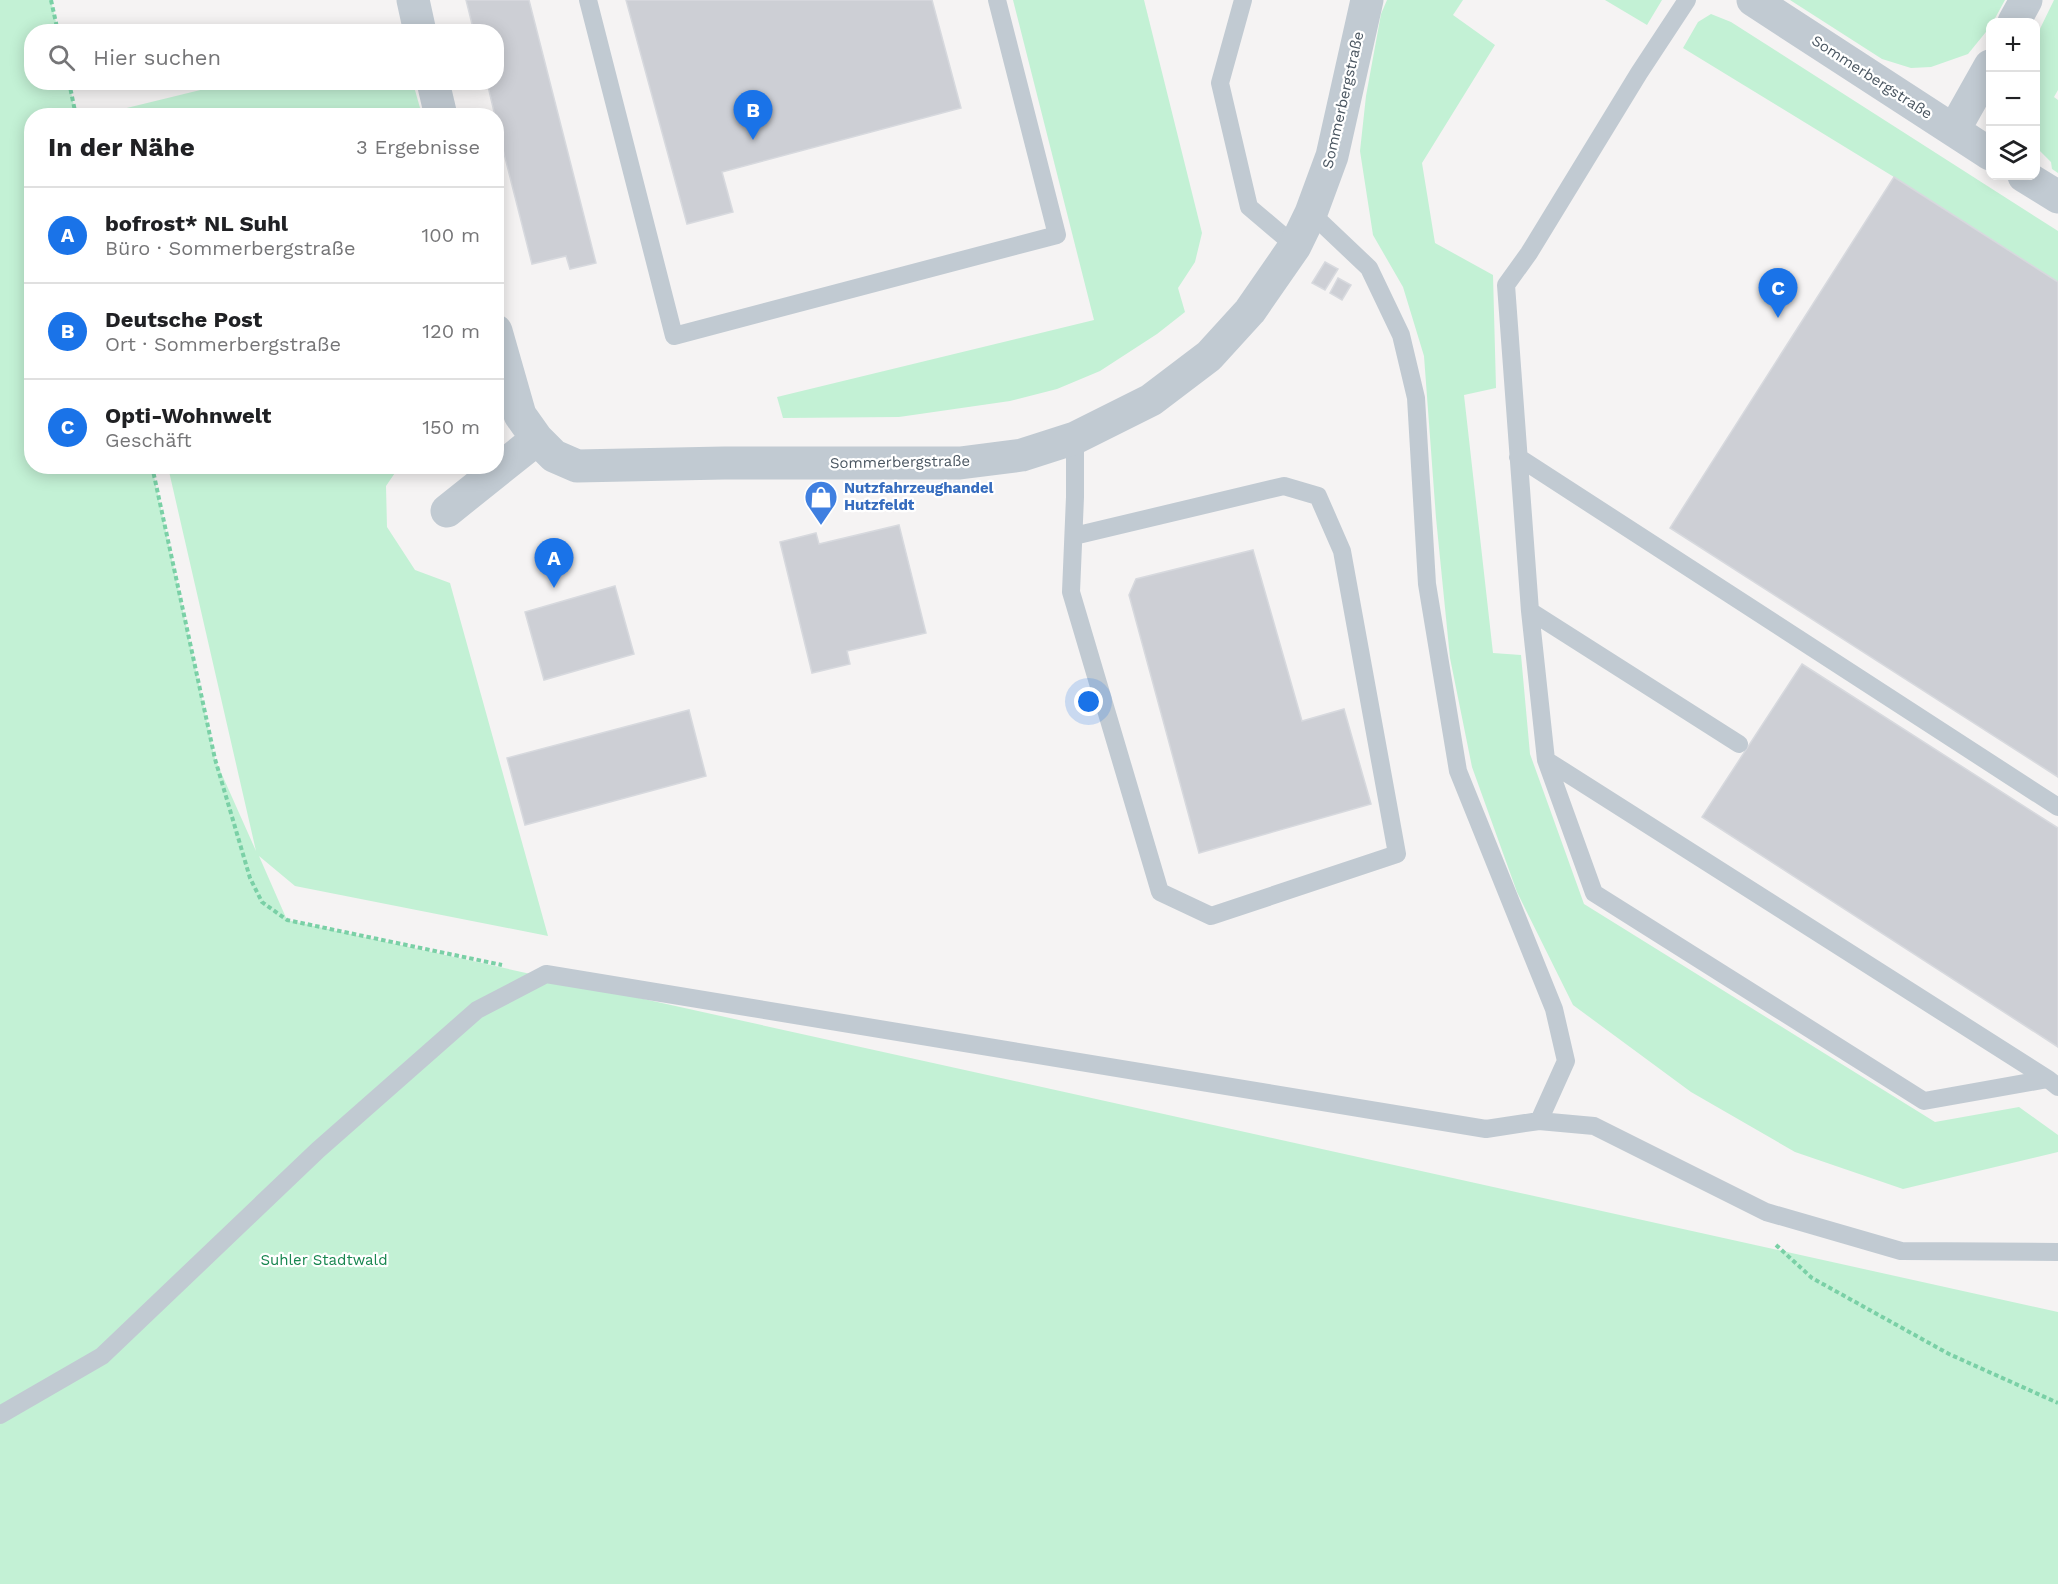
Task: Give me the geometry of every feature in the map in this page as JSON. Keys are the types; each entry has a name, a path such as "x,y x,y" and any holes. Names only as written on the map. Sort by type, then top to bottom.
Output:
{"street":[{"path":"413,0 418,24"},
{"name":"Sommerbergstraße","path":"504,359 520,415 537,439 554,456 577,466 724,463 960,463 1022,455 1075,438 1151,399 1209,356 1250,311 1295,246 1311,213 1332,156 1367,0"},
{"name":"Sommerbergstraße","path":"1753,0 1986,151"},
{"path":"2016,18 2026,0"},
{"path":"1954,130 1987,72"},
{"path":"435,90 439,108"},
{"path":"2030,180 2058,198"},
{"path":"504,465 537,439"},
{"path":"447,511 493,474"}],"lane":[{"path":"588,0 674,336 1057,235 997,0"},
{"path":"1243,0 1220,83 1249,207 1295,246"},
{"path":"1687,0 1639,73 1529,253 1506,285 1530,611 1546,760 1594,893 1924,1101 2053,1083"},
{"path":"1311,213 1369,268 1401,335 1416,398 1427,584 1458,771 1554,1009 1566,1062 1539,1121"},
{"path":"1074,536 1284,486 1318,496 1342,551 1397,854 1211,916 1161,892 1071,592 1075,438"},
{"path":"1518,457 2058,807"},
{"path":"1530,611 1739,744"},
{"path":"1546,760 2053,1083"},
{"path":"0,1415 102,1356 318,1150 477,1010 546,974 1486,1129 1539,1121 1594,1126 1766,1212 1901,1251 2058,1252"}],"path":[{"path":"51,0 56,24"},
{"path":"71,90 74,108"},
{"path":"154,474 215,759 250,878 262,902 287,920 546,974"},
{"path":"1768,1238 1812,1278 1949,1354 2058,1403"}],"green space":[{"name":"Suhler Stadtwald","path":"0,0 51,0 56,24 24,24 24,90 71,90 74,108 24,108 24,474 154,474 215,759 256,851 170,474 394,474 386,486 387,527 415,570 450,583 548,936 295,886 259,856 287,920 2058,1312 2058,1584 0,1584"},
{"path":"1013,0 1144,0 1202,233 1195,262 1178,288 1185,312 1157,334 1100,371 1057,389 1010,401 899,417 783,418 777,397 1094,320"},
{"path":"1387,0 1463,0 1453,15 1495,45 1422,163 1435,243 1493,275 1496,388 1464,395 1493,653 1521,655 1530,754 1584,904 1935,1122 2019,1107 2058,1135 2058,1152 1903,1189 1795,1152 1691,1092 1573,1005 1517,892 1472,767 1450,658 1436,518 1424,356 1403,287 1373,235 1360,151 1366,96 1381,14"},
{"path":"1605,0 1662,0 1647,25"},
{"path":"1790,0 2005,0 1995,18 1986,18 1986,32 1968,54 1931,67 1911,68 1882,59"},
{"path":"2054,0 2058,0 2058,90 2054,97 2058,100 2058,173 2052,169 2051,162 2040,151 2040,29"},
{"path":"1711,14 1731,22 2058,231 2058,282 1894,177 1683,48 1698,22"},
{"path":"200,90 415,90 420,108 127,108"}],"building":[{"path":"466,0 529,0 596,263 570,269 566,256 532,264 504,154 504,108 493,108 489,90 504,90 504,24 472,24"},
{"path":"626,0 932,0 961,108 722,172 733,212 687,224"},
{"path":"1894,177 2058,282 2058,777 1670,528"},
{"path":"1325,262 1338,269 1325,290 1312,283"},
{"path":"1338,278 1351,285 1342,300 1330,293"},
{"path":"899,525 926,633 847,651 850,664 812,673 780,542 816,533 819,544"},
{"path":"1253,550 1302,721 1344,709 1371,804 1199,853 1129,595 1136,579"},
{"path":"615,586 634,654 544,680 525,612"},
{"path":"1802,664 2058,828 2058,1047 1702,817"},
{"path":"689,710 706,776 525,825 507,758"}],"place":[{"name":"Deutsche Post","path":"753,140"},
{"name":"Opti-Wohnwelt","path":"1778,318"},
{"name":"Nutzfahrzeughandel Hutzfeldt","path":"821,526"},
{"name":"bofrost* NL Suhl","path":"554,588"}]}
